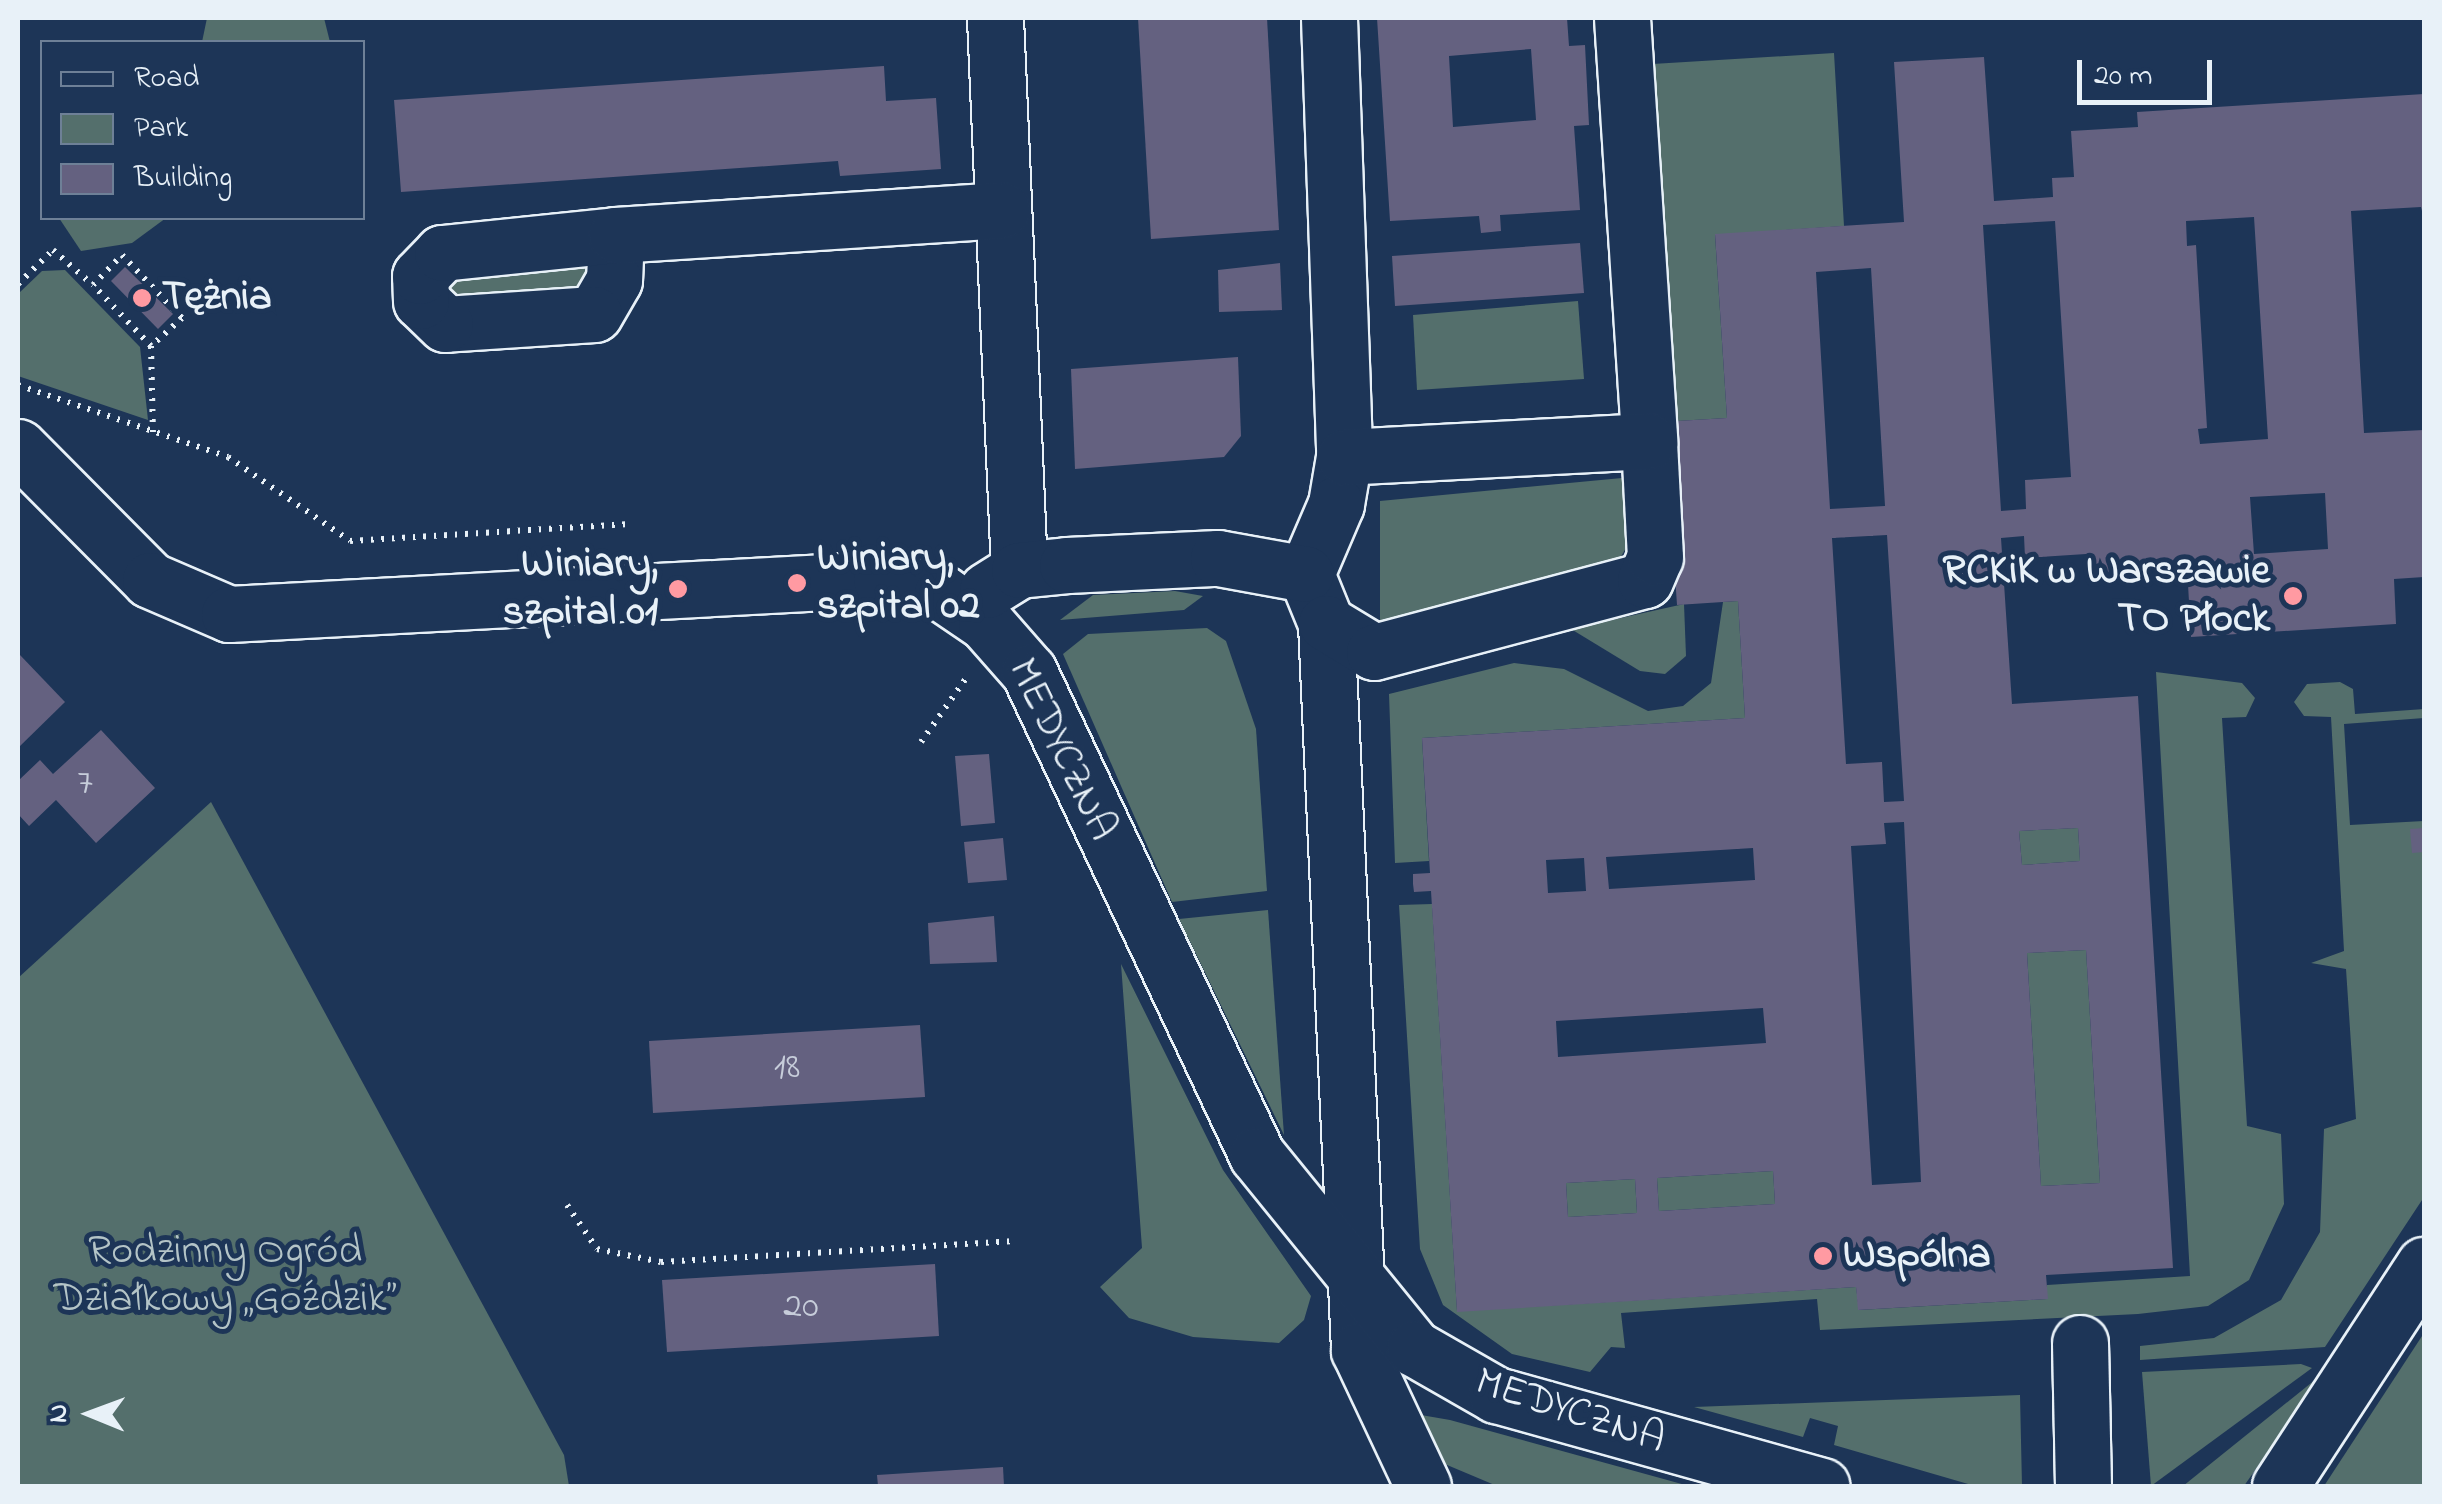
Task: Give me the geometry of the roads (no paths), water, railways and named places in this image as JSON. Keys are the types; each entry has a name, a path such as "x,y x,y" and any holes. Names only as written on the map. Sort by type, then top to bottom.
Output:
{"street":[{"path":"995,18 1019,570"},
{"path":"1330,18 1344,457 1336,504 1306,574 1326,624 1359,1350 1423,1486"},
{"path":"1326,624 1374,652 1645,580 1655,557 1622,18"},
{"path":"616,235 1002,210"},
{"path":"1344,457 1649,441"},
{"name":"MEDYCZNA","path":"18,448 150,580 228,614 881,579 963,605 1029,672 1200,1051 1256,1155 1354,1284 1414,1348 1470,1384 1822,1486"},
{"path":"963,605 1019,570 1218,558 1306,574"},
{"path":"2280,1486 2424,1265"},
{"path":"2080,1343 2084,1486"}],"place":[{"name":"Tężnia","path":"142,298"},
{"name":"Winiary, szpital 02","path":"797,583"},
{"name":"Winiary, szpital 01","path":"678,589"},
{"name":"RCKiK w Warszawie TO Płock","path":"2293,596"},
{"name":"Wspólna","path":"1823,1256"}],"park label":[{"name":"Rodzinny Ogród Działkowy „Goździk”","path":"225,1276"}]}
